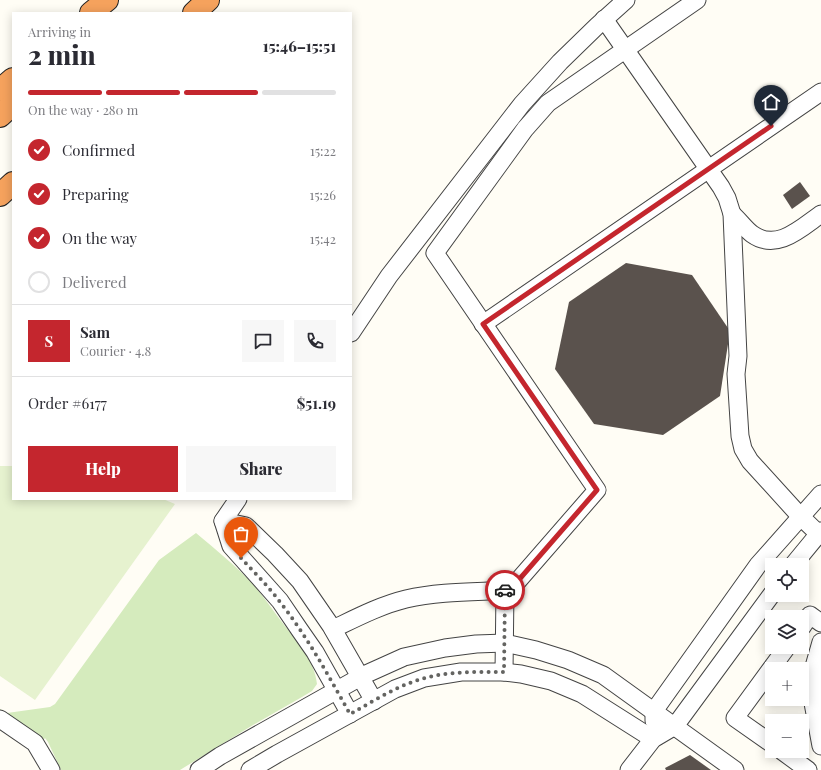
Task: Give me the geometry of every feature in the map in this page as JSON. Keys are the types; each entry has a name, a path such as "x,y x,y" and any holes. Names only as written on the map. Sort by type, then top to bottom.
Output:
{"highway":[{"path":"92,12 106,0"},
{"path":"111,12 124,0"},
{"path":"195,12 208,0"},
{"path":"0,90 12,80"},
{"path":"0,116 12,105"},
{"path":"0,195 12,184"}],"street":[{"path":"352,332 389,276 522,104 560,62 604,19 626,0"},
{"path":"435,253 525,129 548,103 697,0"},
{"path":"604,19 721,187 732,214 738,356 736,374 740,436 750,461 800,516 820,533 799,558"},
{"path":"483,324 821,92"},
{"path":"732,214 752,234 766,240 789,238 821,214"},
{"path":"333,629 367,613 405,599 431,595 510,590 597,490 483,324 423,233"},
{"path":"653,739 654,711 758,564 821,494"},
{"path":"223,521 237,500"},
{"path":"223,521 246,526 300,581 333,629 374,701"},
{"path":"223,521 231,546 280,601 315,652 350,714"},
{"path":"504,672 505,590"},
{"path":"628,770 653,739 675,726 766,602"},
{"path":"809,616 810,615 821,623"},
{"path":"821,642 813,670 813,703 821,746"},
{"path":"199,770 220,756 336,690 404,657 445,648 476,644 505,643 536,650 568,660 603,675 735,770"},
{"path":"765,739 735,718 782,654"},
{"path":"250,770 395,689 424,678 461,672 504,672 551,681 582,694 653,739"},
{"path":"0,719 34,743 51,770"},
{"path":"792,758 808,770"}],"green space":[{"path":"0,466 12,466 12,500 165,500 175,504 35,700 0,676"},
{"path":"196,533 253,584 305,653 313,668 317,684 312,691 180,770 61,770 45,738 41,743 0,713 0,709 7,713 50,707 55,704 159,560"}],"building":[{"path":"800,182 810,196 792,209 783,195"},
{"path":"626,263 692,275 730,331 720,396 663,435 594,424 555,369 569,302"},
{"path":"690,755 711,770 666,770 665,768"}],"way so far":[{"path":"241,558 280,601 315,652 350,714 395,689 424,678 461,672 504,672 505,590"}],"route":[{"path":"505,590 510,590 597,490 483,324 771,126"}]}
